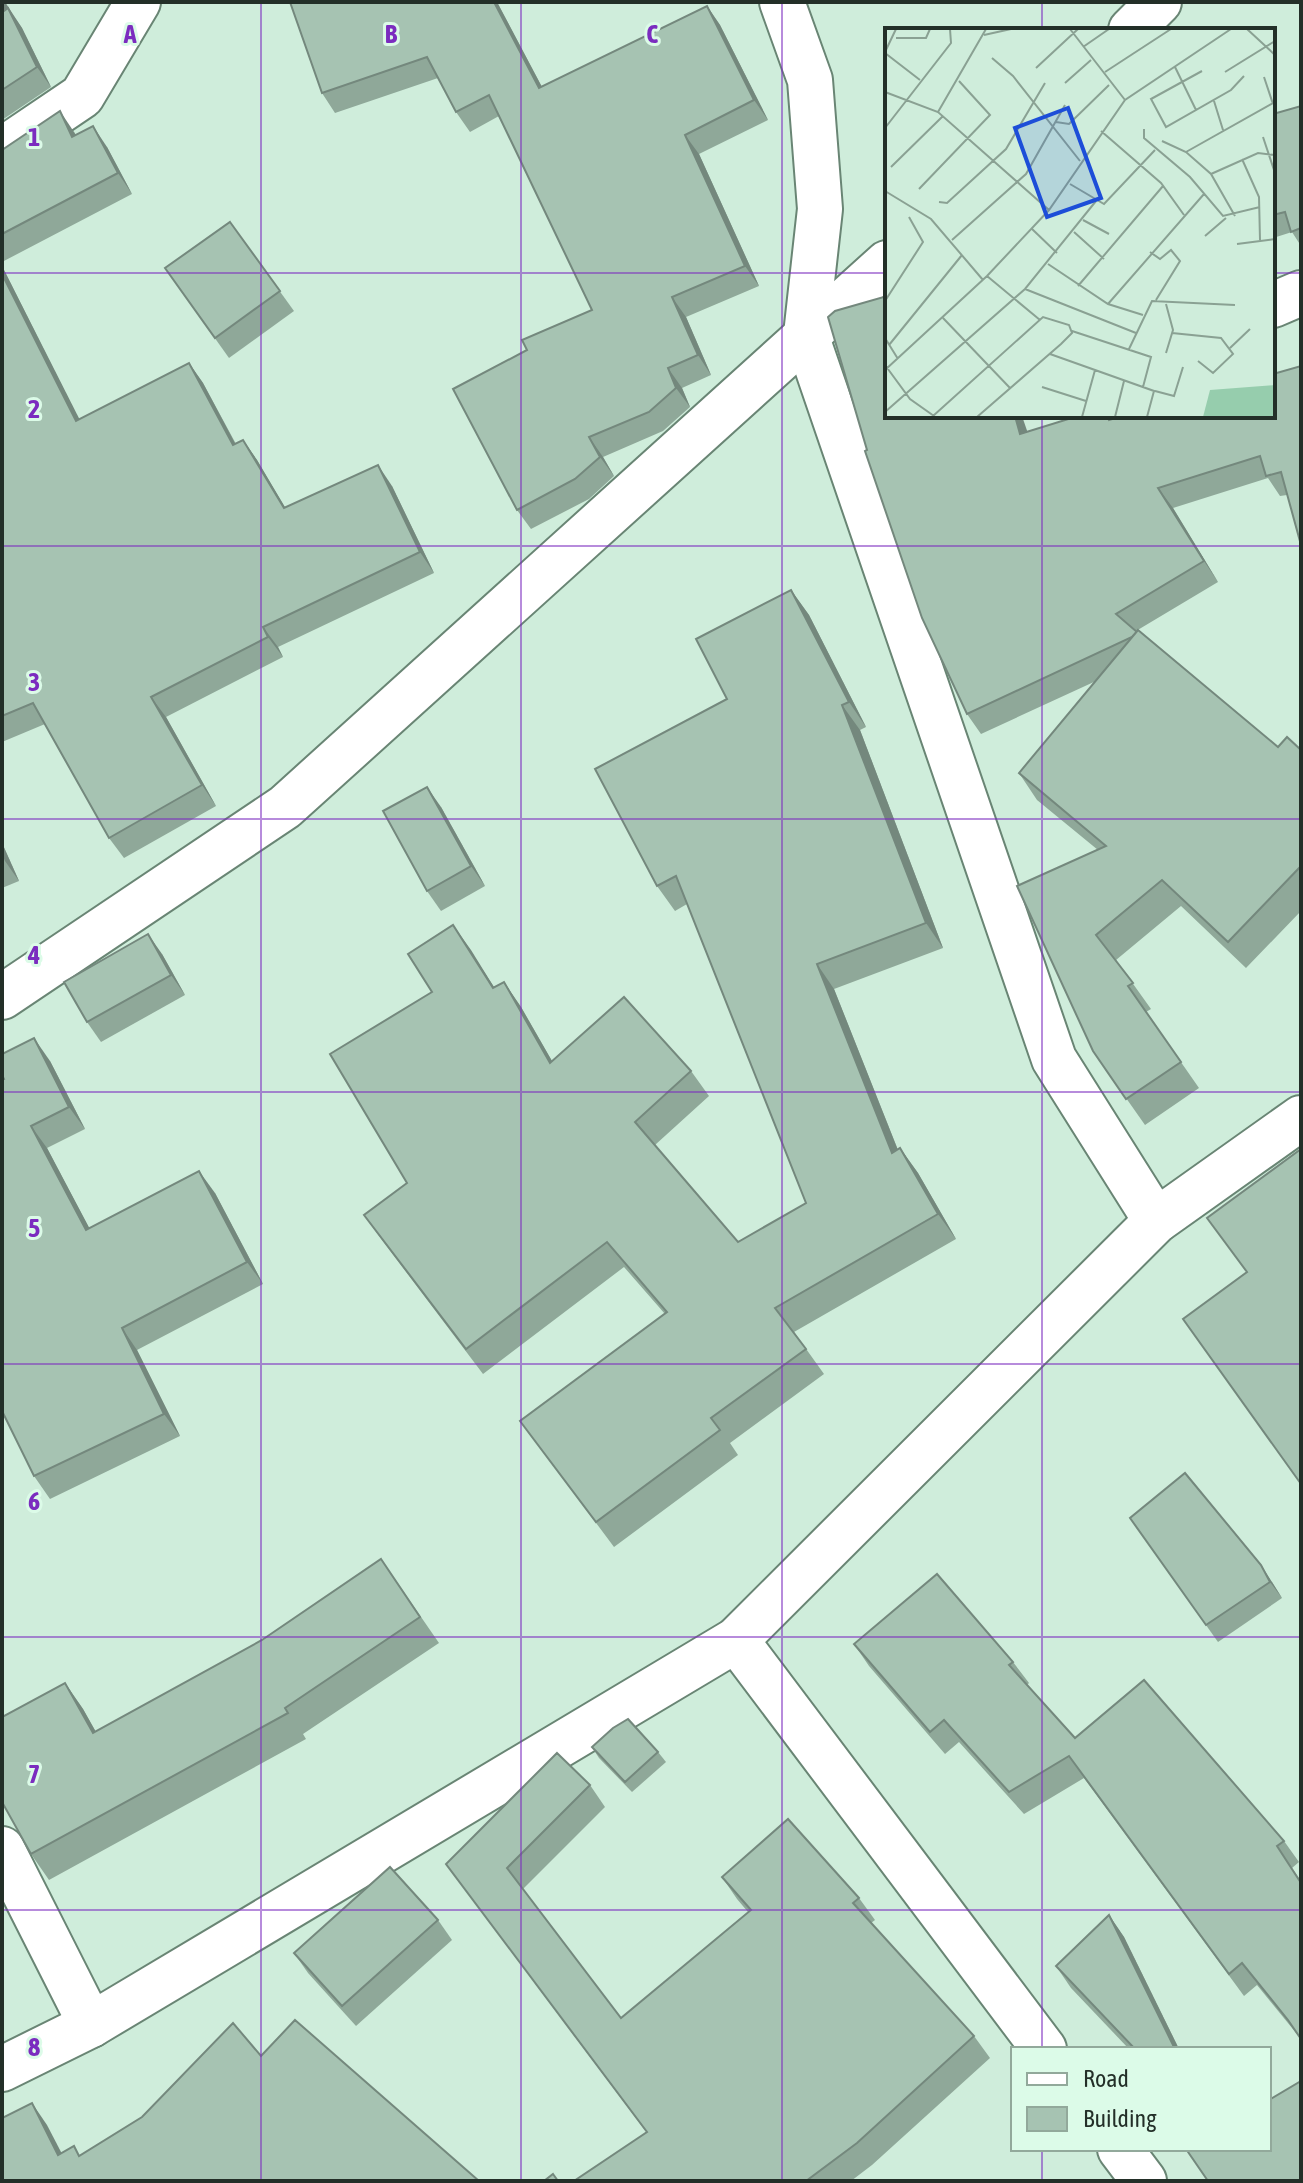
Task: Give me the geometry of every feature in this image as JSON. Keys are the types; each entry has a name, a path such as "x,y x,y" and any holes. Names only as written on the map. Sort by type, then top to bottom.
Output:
{"street":[{"path":"2,150 82,96 138,2"},
{"path":"782,2 810,80 820,209 806,335 1054,1059 1156,1221"},
{"path":"1133,28 1159,2"},
{"path":"2,997 285,807 885,265"},
{"path":"1275,304 1301,293"},
{"path":"2,2069 91,2025 736,1640 1156,1221 1301,1118"},
{"path":"736,1640 1042,2047"},
{"path":"2,1849 91,2025"},
{"path":"1122,2151 1144,2181"}],"building":[{"path":"290,2 494,2 539,88 707,6 754,100 685,135 745,266 672,297 698,355 668,368 676,388 649,412 589,437 600,457 575,479 517,510 453,389 527,350 522,340 592,310 489,95 456,112 427,57 322,93"},
{"path":"2,6 4,11 8,8 37,67 2,90"},
{"path":"1301,106 1301,228 1291,232 1285,212 1275,214 1275,113"},
{"path":"60,111 72,137 93,126 118,173 2,234 2,150"},
{"path":"230,222 280,291 215,338 165,268"},
{"path":"2,274 76,421 189,363 233,445 243,440 284,508 378,465 420,552 263,627 268,637 151,697 202,785 109,838 33,703 2,716"},
{"path":"885,297 885,418 1016,418 1020,434 1072,418 1275,418 1275,373 1301,366 1301,545 1281,472 1266,476 1260,456 1158,488 1204,561 1116,614 1137,632 1132,637 967,714 922,618 865,451 828,317 835,311"},
{"path":"791,590 849,702 842,705 926,923 817,964 892,1153 900,1148 938,1214 775,1308 806,1349 711,1418 720,1430 596,1522 520,1421 667,1312 607,1242 466,1349 364,1215 407,1183 330,1054 432,992 408,954 453,925 493,988 504,982 550,1063 624,997 691,1071 635,1122 738,1242 806,1203 676,876 657,886 595,769 727,699 696,639"},
{"path":"1138,630 1278,747 1287,737 1301,750 1301,866 1228,942 1162,880 1096,935 1133,983 1128,986 1181,1062 1126,1099 1093,1051 1017,886 1106,846 1019,773"},
{"path":"427,787 471,866 427,891 383,811"},
{"path":"148,934 171,975 87,1022 64,982"},
{"path":"34,1038 69,1107 31,1126 86,1230 199,1171 247,1262 122,1328 164,1414 34,1476 2,1411 2,1054"},
{"path":"1301,1149 1301,1484 1183,1319 1247,1272 1207,1218"},
{"path":"1185,1473 1261,1565 1270,1582 1206,1625 1130,1518"},
{"path":"381,1559 420,1617 285,1708 288,1713 31,1854 2,1802 2,1717 65,1683 93,1733 262,1640"},
{"path":"937,1574 1013,1662 1009,1665 1075,1738 1144,1680 1284,1841 1277,1846 1301,1883 1301,2039 1242,1963 1229,1974 1069,1756 1009,1792 944,1720 930,1732 854,1644"},
{"path":"628,1719 658,1752 625,1782 592,1747"},
{"path":"557,1753 590,1785 507,1868 621,2018 751,1910 722,1877 788,1819 859,1898 853,1903 974,2036 857,2143 806,2181 574,2181 647,2132 446,1864"},
{"path":"390,1867 438,1920 342,2006 294,1953"},
{"path":"1109,1915 1174,2047 1133,2047 1056,1966"},
{"path":"295,2020 479,2181 2,2181 2,2118 32,2103 58,2155 74,2146 79,2156 142,2117 233,2023 261,2056"},
{"path":"1301,2081 1301,2181 1208,2181 1187,2151 1271,2151 1271,2099"},
{"path":"553,2174 558,2181 544,2181"}]}
